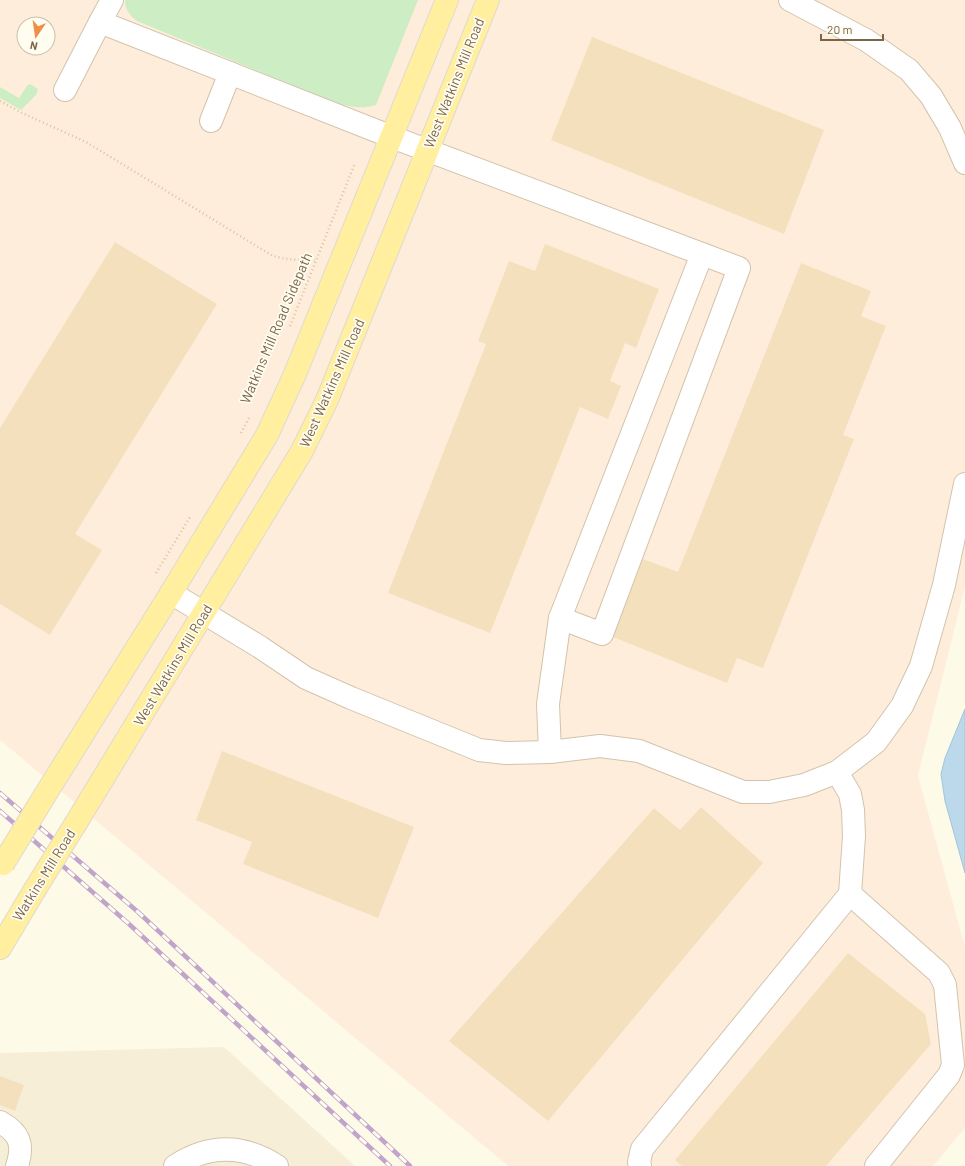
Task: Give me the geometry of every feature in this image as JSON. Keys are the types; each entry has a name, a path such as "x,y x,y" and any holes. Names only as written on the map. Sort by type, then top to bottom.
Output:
{"main road":[{"path":"1,867 171,593 267,434 295,374 447,0"},
{"name":"West Watkins Mill Road","path":"76,823 302,451 327,400 488,0"},
{"name":"Watkins Mill Road","path":"0,948 76,823"}],"street":[{"path":"65,90 112,0"},
{"path":"790,0 866,40 909,70 931,96 950,128 965,163"},
{"path":"100,22 392,137 739,268 602,634 560,618"},
{"path":"211,121 230,73"},
{"path":"550,752 548,704 560,618 702,254"},
{"path":"171,593 260,647 306,678 479,750 506,753 550,752 600,746 639,752 743,792 769,792 804,786 837,772 876,742 902,706 922,666 944,585 965,484"},
{"path":"640,1166 639,1162 642,1149 850,894 854,836 853,810 850,794 837,772"},
{"path":"850,894 939,973 945,985 954,1065 949,1075 876,1166"},
{"path":"0,1122 14,1131 20,1143 17,1166"},
{"path":"175,1166 193,1156 207,1151 220,1149 243,1151 268,1160 277,1166"}],"path":[{"path":"0,102 22,114 86,142 273,256 286,259 315,261"},
{"name":"Watkins Mill Road Sidepath","path":"288,328 358,157"},
{"name":"Watkins Mill Road Sidepath","path":"238,439 253,412"},
{"path":"162,562 192,514"}],"shaded area":[{"path":"0,0 965,0 965,586 918,776 965,947 965,1128 933,1166 508,1166 0,740"},
{"path":"224,1047 355,1166 0,1166 0,1053"}],"green space":[{"path":"125,0 418,0 376,105 359,107 347,106 330,101 137,21 128,12"},
{"path":"30,84 38,89 36,95 21,110 0,98 0,87 19,98"}],"water":[{"path":"965,709 965,873 945,801 941,774 945,758"}],"building":[{"path":"592,37 824,130 784,234 551,140"},
{"path":"115,242 217,304 75,534 102,550 50,635 0,604 0,428"},
{"path":"545,244 659,289 636,348 625,343 610,381 621,386 608,419 580,407 490,633 388,593 486,344 478,341 509,261 535,271"},
{"path":"801,263 871,291 861,316 886,326 843,435 854,439 763,668 737,658 727,683 613,637 643,559 678,572"},
{"path":"222,751 414,827 378,918 243,864 252,842 196,820"},
{"path":"701,807 763,863 548,1121 449,1041 654,808 680,830"},
{"path":"848,953 925,1014 931,1044 826,1166 682,1166 675,1160"},
{"path":"0,1076 24,1085 15,1111 0,1105"}],"railway":[{"path":"0,793 138,912 410,1166"},
{"path":"0,811 129,924 390,1166"}]}
